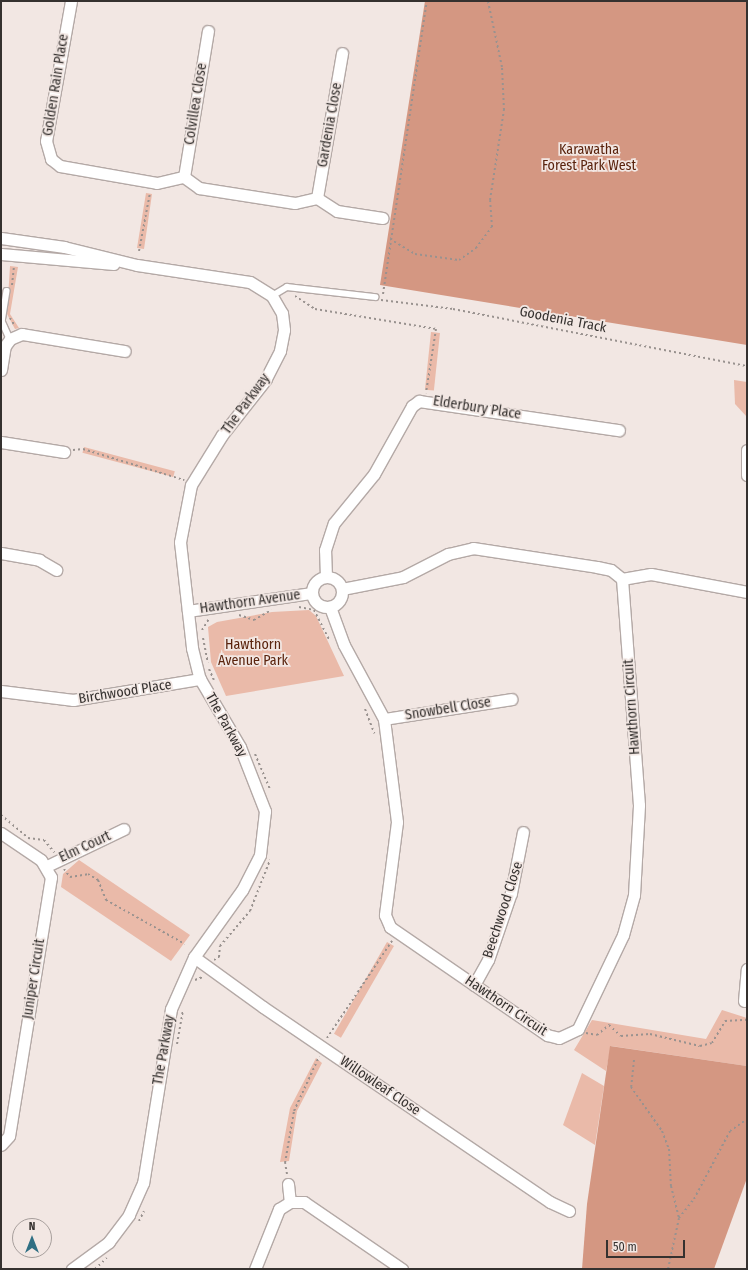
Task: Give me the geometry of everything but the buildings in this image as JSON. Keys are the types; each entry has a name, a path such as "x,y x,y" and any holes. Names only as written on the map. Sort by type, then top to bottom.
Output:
{"street":[{"name":"Golden Rain Place","path":"72,1 46,141 51,159 60,166 157,182 184,177"},
{"name":"Colvillea Close","path":"184,177 208,31"},
{"name":"Gardenia Close","path":"318,198 342,53"},
{"path":"184,177 199,188 295,204 318,198 337,211 382,218"},
{"name":"The Parkway","path":"1,238 64,247 137,265 250,282 272,296 282,314 284,330 280,351 266,379 222,435 191,485 180,542 192,648 200,679 240,747 265,811 260,855 242,890 194,957 171,1009 143,1183 129,1215 109,1242 72,1269"},
{"name":"The Parkway","path":"1,254 73,263 137,265"},
{"path":"1,370 10,339 22,334 125,351"},
{"name":"Elderbury Place","path":"326,577 325,550 334,523 374,474 412,406 424,400 618,430"},
{"path":"1,442 64,452"},
{"path":"747,450 747,474"},
{"path":"342,589 403,577 448,554 473,548 597,567 611,570 622,579 651,574 747,592"},
{"path":"1,553 39,560 56,570"},
{"path":"326,577 336,580 342,589 339,600 330,607 318,604 312,593 316,582 326,577"},
{"name":"Hawthorn Circuit","path":"330,607 344,645 384,719 397,822 385,915 399,936 547,1035 567,1037 578,1029 623,935 634,895 639,805 622,579"},
{"name":"Hawthorn Avenue","path":"188,611 312,593"},
{"name":"Birchwood Place","path":"1,691 73,700 200,679"},
{"name":"Snowbell Close","path":"384,719 511,699"},
{"name":"Elm Court","path":"47,866 124,830"},
{"name":"Beechwood Close","path":"474,985 488,960 511,893 523,832"},
{"path":"1,833 47,866"},
{"name":"Juniper Circuit","path":"1,1145 10,1136 51,877 47,866"},
{"name":"Willowleaf Close","path":"194,957 550,1202 569,1211"},
{"path":"744,1002 747,969"},
{"path":"288,1184 290,1202"},
{"path":"255,1269 279,1209 290,1202 304,1202 402,1269"}],"lane":[{"path":"272,296 287,287 375,297"},
{"path":"7,292 2,321 10,339"}],"path":[{"path":"382,300 427,1"},
{"path":"390,239 415,254 459,260 476,248 492,227 490,200 504,110 502,67 488,1"},
{"path":"139,251 150,193 157,182"},
{"path":"287,287 300,302 315,309 436,329 424,400"},
{"name":"Goodenia Track","path":"375,297 382,300 453,309 747,366"},
{"path":"64,452 83,448 176,474 191,485"},
{"path":"294,606 314,610 332,643"},
{"path":"235,615 254,620 278,609"},
{"path":"216,618 206,621 202,633 209,669 217,686"},
{"path":"362,702 375,735"},
{"path":"254,752 270,793"},
{"path":"1,815 28,838 44,840 70,877 88,874 98,880 106,900 185,944"},
{"path":"191,984 203,979 209,967 219,958 220,946 250,911 270,858"},
{"path":"288,1184 284,1163 294,1111 323,1047 392,941 388,937"},
{"path":"177,1047 183,1009"},
{"path":"578,1029 597,1035 609,1025 621,1036 650,1034 700,1046 712,1043 724,1021 747,1020"},
{"path":"634,1060 631,1086 662,1131 669,1149 671,1186 679,1218"},
{"path":"668,1269 679,1218 694,1199 730,1131 739,1121 747,1119"},
{"path":"136,1225 146,1206"},
{"path":"95,1269 109,1256"}],"green space":[{"name":"Karawatha Forest Park West","path":"425,1 747,1 747,345 380,285"},
{"path":"146,193 152,194 144,249 137,248"},
{"path":"10,266 18,267 10,314 19,328 15,329 7,314"},
{"path":"431,332 440,333 434,391 425,390"},
{"path":"734,380 747,382 747,417 735,404"},
{"path":"84,447 175,471 173,477 82,453"},
{"name":"Hawthorn Avenue Park","path":"309,610 316,616 344,676 226,696 211,662 208,627 217,622 272,612"},
{"path":"79,860 190,935 171,961 61,887 63,874"},
{"path":"387,942 394,946 341,1038 334,1034"},
{"path":"722,1010 747,1018 747,1066 611,1046 606,1071 574,1050 592,1020 706,1039"},
{"path":"610,1046 747,1066 747,1178 714,1269 582,1269 587,1204"},
{"path":"316,1058 322,1063 297,1111 289,1161 280,1162 290,1108"},
{"path":"582,1073 604,1086 595,1145 563,1125"}]}
